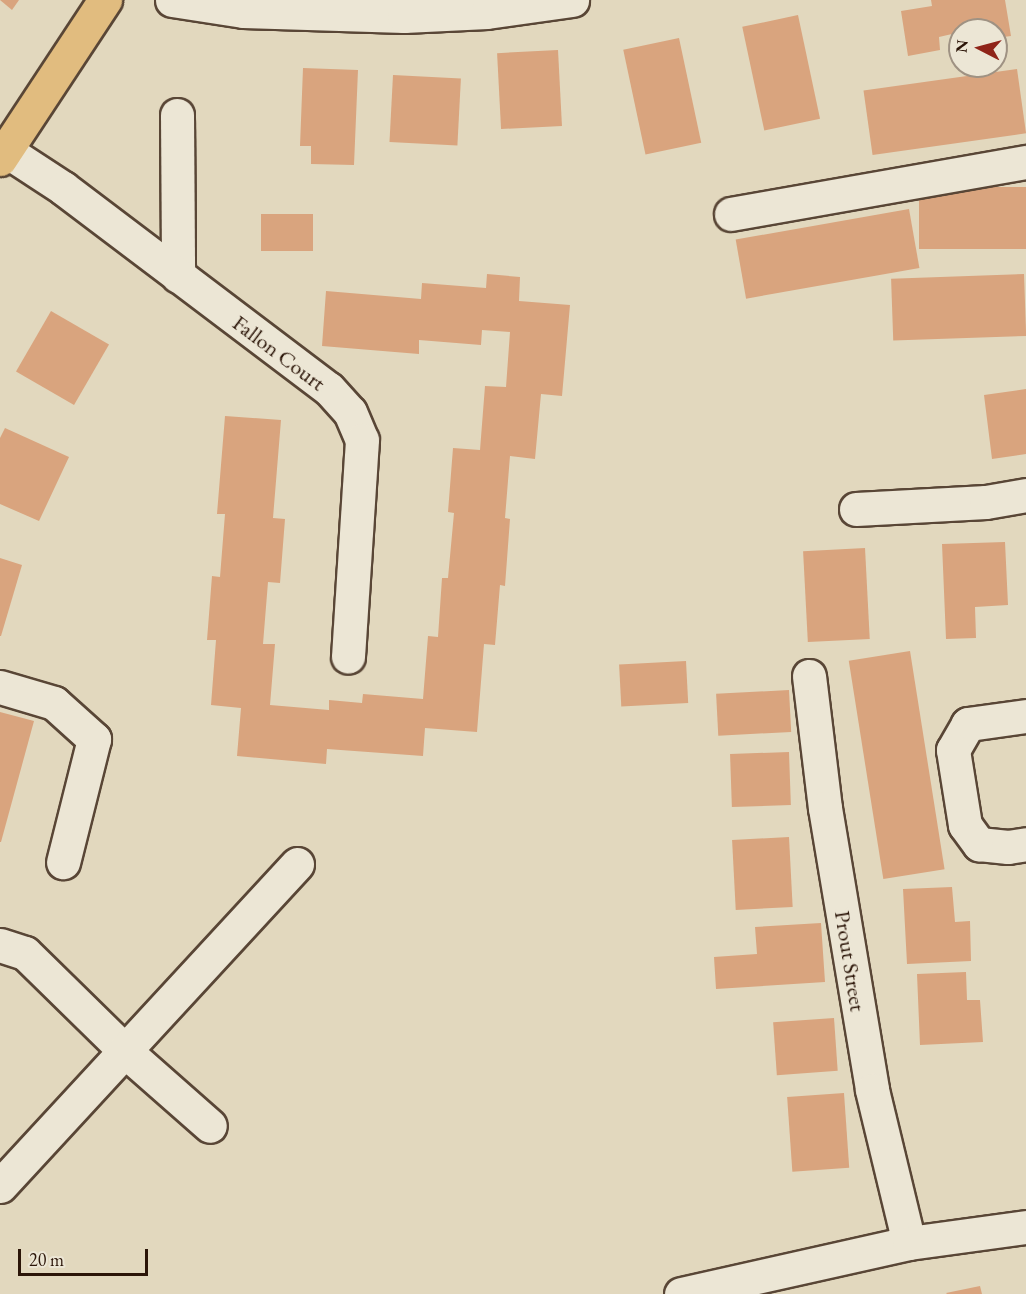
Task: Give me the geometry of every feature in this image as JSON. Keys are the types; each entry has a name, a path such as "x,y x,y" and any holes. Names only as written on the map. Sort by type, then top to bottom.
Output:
{"main road":[{"path":"2,154 105,0"}],"street":[{"path":"171,0 243,11 404,16 487,12 572,0"},
{"path":"177,116 178,276"},
{"name":"Fallon Court","path":"2,154 63,188 329,389 350,412 362,440 362,455 348,657"},
{"path":"731,214 1026,162"},
{"path":"856,509 986,502 1026,495"},
{"name":"Prout Street","path":"809,676 825,808 872,1090 909,1243"},
{"path":"0,687 54,703 94,739 63,862"},
{"path":"1026,716 968,724 953,750 965,825 979,844 1008,847 1026,844"},
{"path":"0,1186 297,864"},
{"path":"0,945 25,953 125,1051 210,1126"},
{"path":"681,1294 909,1243 1026,1227"}],"building":[{"path":"0,0 19,0 12,10"},
{"path":"931,0 1005,0 1008,18 948,18 948,35 939,37 940,50 908,56 901,11 932,6"},
{"path":"798,15 820,119 764,131 742,27"},
{"path":"1008,18 1011,36 1008,36"},
{"path":"679,38 701,143 645,155 623,50"},
{"path":"558,50 562,126 501,129 497,53"},
{"path":"303,68 358,70 354,165 311,164 311,146 300,146"},
{"path":"1017,69 1026,133 873,155 864,91 953,78 1008,78 1008,70"},
{"path":"393,75 461,79 457,145 389,142"},
{"path":"919,187 1026,187 1026,249 919,249"},
{"path":"909,209 919,268 746,299 736,240"},
{"path":"261,214 313,214 313,251 261,251"},
{"path":"487,274 520,277 519,301 570,305 562,396 541,394 535,459 510,456 505,518 510,519 505,586 500,585 495,645 484,644 477,732 425,728 423,756 327,749 326,764 237,756 241,708 211,705 216,640 207,640 212,576 220,577 225,514 217,514 225,416 281,420 273,518 285,519 280,583 268,582 263,644 275,644 270,705 329,710 329,700 362,703 363,694 423,699 428,636 438,637 442,578 448,578 454,513 448,512 453,448 480,450 485,386 506,387 510,332 482,330 481,345 419,340 419,354 322,346 326,291 421,299 422,283 486,288"},
{"path":"1024,274 1026,336 893,341 891,279"},
{"path":"51,311 109,344 74,405 16,372"},
{"path":"1026,389 1026,454 992,459 984,395"},
{"path":"5,428 69,457 39,521 0,504 0,438"},
{"path":"1005,542 1008,605 975,607 976,638 946,639 942,544"},
{"path":"865,548 870,639 808,642 803,551"},
{"path":"0,558 22,565 1,636 0,636"},
{"path":"910,651 945,869 883,879 849,661"},
{"path":"686,661 688,703 621,706 619,665"},
{"path":"789,690 791,732 718,736 716,694"},
{"path":"0,712 34,721 1,842 0,842"},
{"path":"789,752 791,805 732,807 730,754"},
{"path":"789,837 793,907 736,910 732,840"},
{"path":"952,887 955,922 970,921 971,961 907,964 903,889"},
{"path":"821,923 825,982 716,989 714,957 757,954 755,927"},
{"path":"966,972 967,1000 980,1000 983,1042 920,1045 917,974"},
{"path":"834,1018 838,1071 777,1075 773,1022"},
{"path":"844,1093 849,1168 792,1172 787,1097"},
{"path":"980,1286 982,1294 946,1293"}]}
